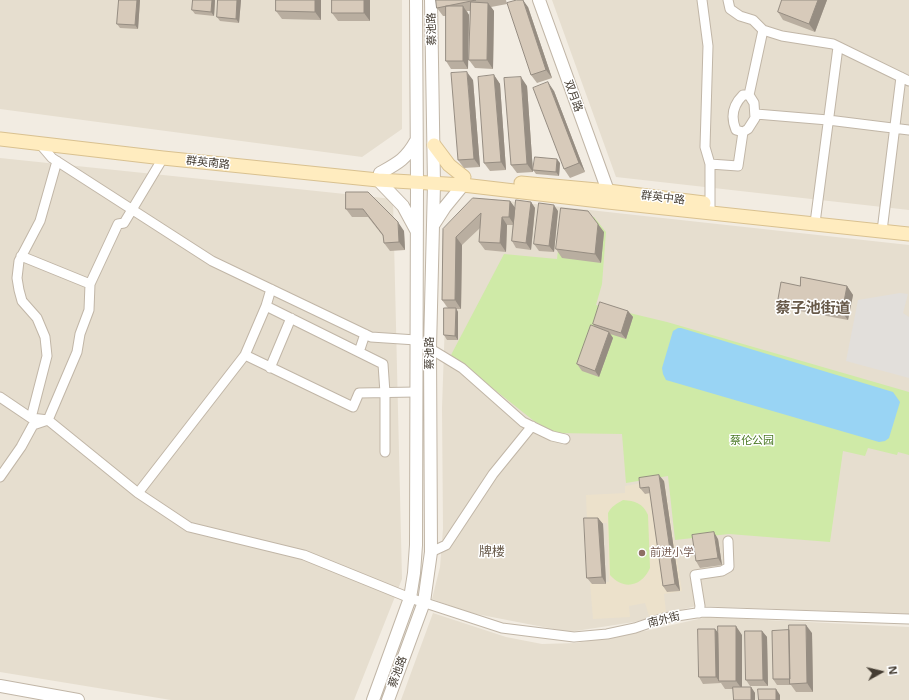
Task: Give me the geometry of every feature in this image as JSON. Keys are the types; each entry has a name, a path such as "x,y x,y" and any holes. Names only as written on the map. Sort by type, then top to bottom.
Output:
{"main road":[{"name":"群英南路","path":"0,133 379,176"},
{"name":"群英南路","path":"0,139 163,158 417,179"},
{"path":"434,146 463,181"},
{"name":"群英中路","path":"417,179 608,191 710,208"},
{"name":"群英中路","path":"463,181 816,219 883,227 909,234"},
{"name":"群英中路","path":"883,227 909,226"}],"street":[{"name":"蔡池路","path":"373,700 410,598 416,545 416,0"},
{"name":"蔡池路","path":"388,700 424,602 430,552 430,348 434,180 431,0"},
{"name":"双月路","path":"539,0 608,191"},
{"path":"702,0 708,46 705,147 710,164 710,208"},
{"path":"728,0 730,8 740,16 753,20 763,30 782,36 833,44 905,79 894,129 883,227"},
{"path":"749,95 743,95 737,101 733,110 733,122 736,130 743,132 748,129 756,118 754,104 749,95 763,30"},
{"path":"816,219 838,47"},
{"path":"756,114 828,120 909,130"},
{"path":"710,164 738,166 743,132"},
{"path":"417,140 410,152 401,161 379,176 404,206 417,231"},
{"path":"40,144 52,158 212,261 365,334 371,336 416,340 462,368 523,422 552,436 565,439"},
{"path":"0,477 21,447 33,425 48,420 77,352 80,334 89,310 90,284 118,224 124,224 163,158"},
{"path":"31,418 47,356 44,337 37,318 22,301 17,278 19,261 40,220 57,161"},
{"path":"433,226 463,181"},
{"path":"21,256 90,284"},
{"path":"138,493 245,355 266,306 271,289"},
{"path":"266,306 383,364 385,393 385,452"},
{"path":"270,368 291,318"},
{"path":"359,352 365,334"},
{"path":"245,355 353,407 359,393 416,392"},
{"path":"0,397 31,418 48,420"},
{"name":"南外街","path":"48,420 138,493 189,527 304,555 410,598 502,628 574,637 607,634 635,628 664,618 699,613 909,619"},
{"path":"430,552 446,545 494,474 532,426"},
{"path":"699,613 700,606 695,576 722,571 729,567 728,541"},
{"path":"0,686 78,700"},
{"path":"0,689 65,700"}],"shaded area":[{"path":"0,0 402,0 402,129 362,157 0,109"},
{"path":"552,0 909,0 909,210 616,177"},
{"path":"0,158 393,199 402,579 354,700 171,700 0,672"},
{"path":"480,198 909,245 909,614 696,606 634,622 569,632 471,613 432,599 440,567 443,529 442,408 448,233"},
{"path":"900,293 908,294 903,313 909,317 909,378 846,361 858,300"},
{"name":"前进小学","path":"664,479 682,591 664,594 666,612 649,616 645,603 629,606 630,617 593,619 590,583 609,582 607,523 587,523 586,495 625,493 625,486"},
{"path":"433,613 506,637 542,644 576,643 650,630 707,617 909,627 909,700 401,700"}],"green space":[{"name":"蔡伦公园","path":"562,214 594,217 606,232 602,284 596,305 667,322 909,392 909,455 898,452 897,455 868,448 865,456 843,451 830,542 729,534 675,540 668,476 626,483 622,434 554,433 534,421 451,355 504,254 557,259"},
{"path":"623,500 638,503 644,508 648,515 650,568 647,574 638,582 627,585 615,580 610,575 608,513 614,505"}],"water":[{"path":"678,328 893,392 900,402 889,438 885,441 879,442 666,380 662,368 673,331"}],"building":[{"path":"119,0 137,0 135,25 117,24"},
{"path":"193,0 212,0 211,12 192,10"},
{"path":"218,0 237,0 236,19 217,17"},
{"path":"276,0 315,0 315,12 276,11"},
{"path":"332,0 364,0 364,13 332,13"},
{"path":"436,0 476,0 437,8"},
{"path":"523,0 546,70 531,75 507,3"},
{"path":"782,0 818,0 809,24 778,12"},
{"path":"471,2 488,3 487,60 469,60"},
{"path":"446,6 463,6 463,61 446,61"},
{"path":"467,72 474,159 458,160 451,73"},
{"path":"494,75 501,162 484,163 478,77"},
{"path":"521,77 527,164 511,165 504,78"},
{"path":"548,82 579,163 564,169 533,88"},
{"path":"535,157 557,159 556,172 533,170"},
{"path":"346,192 368,192 398,222 399,242 384,243 383,235 363,209 346,209"},
{"path":"473,198 510,201 509,217 502,217 500,243 479,242 481,213 456,237 455,300 442,300 443,229"},
{"path":"516,200 531,202 526,243 512,241"},
{"path":"539,203 554,205 549,246 534,244"},
{"path":"561,208 588,211 598,224 595,254 556,249"},
{"path":"801,277 847,286 842,312 778,299 781,282 800,286"},
{"path":"600,302 628,311 621,333 593,324"},
{"path":"444,308 456,308 455,336 444,335"},
{"path":"591,325 609,332 595,371 577,364"},
{"path":"659,475 675,584 663,586 649,487 640,488 639,478"},
{"path":"584,518 598,518 602,577 587,578"},
{"path":"714,532 718,558 696,561 692,535"},
{"path":"789,625 806,625 807,683 790,684"},
{"path":"718,626 736,626 736,681 719,681"},
{"path":"698,629 715,629 716,677 699,677"},
{"path":"789,630 790,679 773,679 772,631"},
{"path":"745,631 762,631 763,680 746,680"},
{"path":"733,687 751,687 751,700 734,700"},
{"path":"758,689 776,689 776,700 759,700"}],"place":[{"name":"前进小学","path":"642,553"}],"district":[{"name":"蔡子池街道","path":"813,309"},
{"name":"牌楼","path":"492,552"}]}
